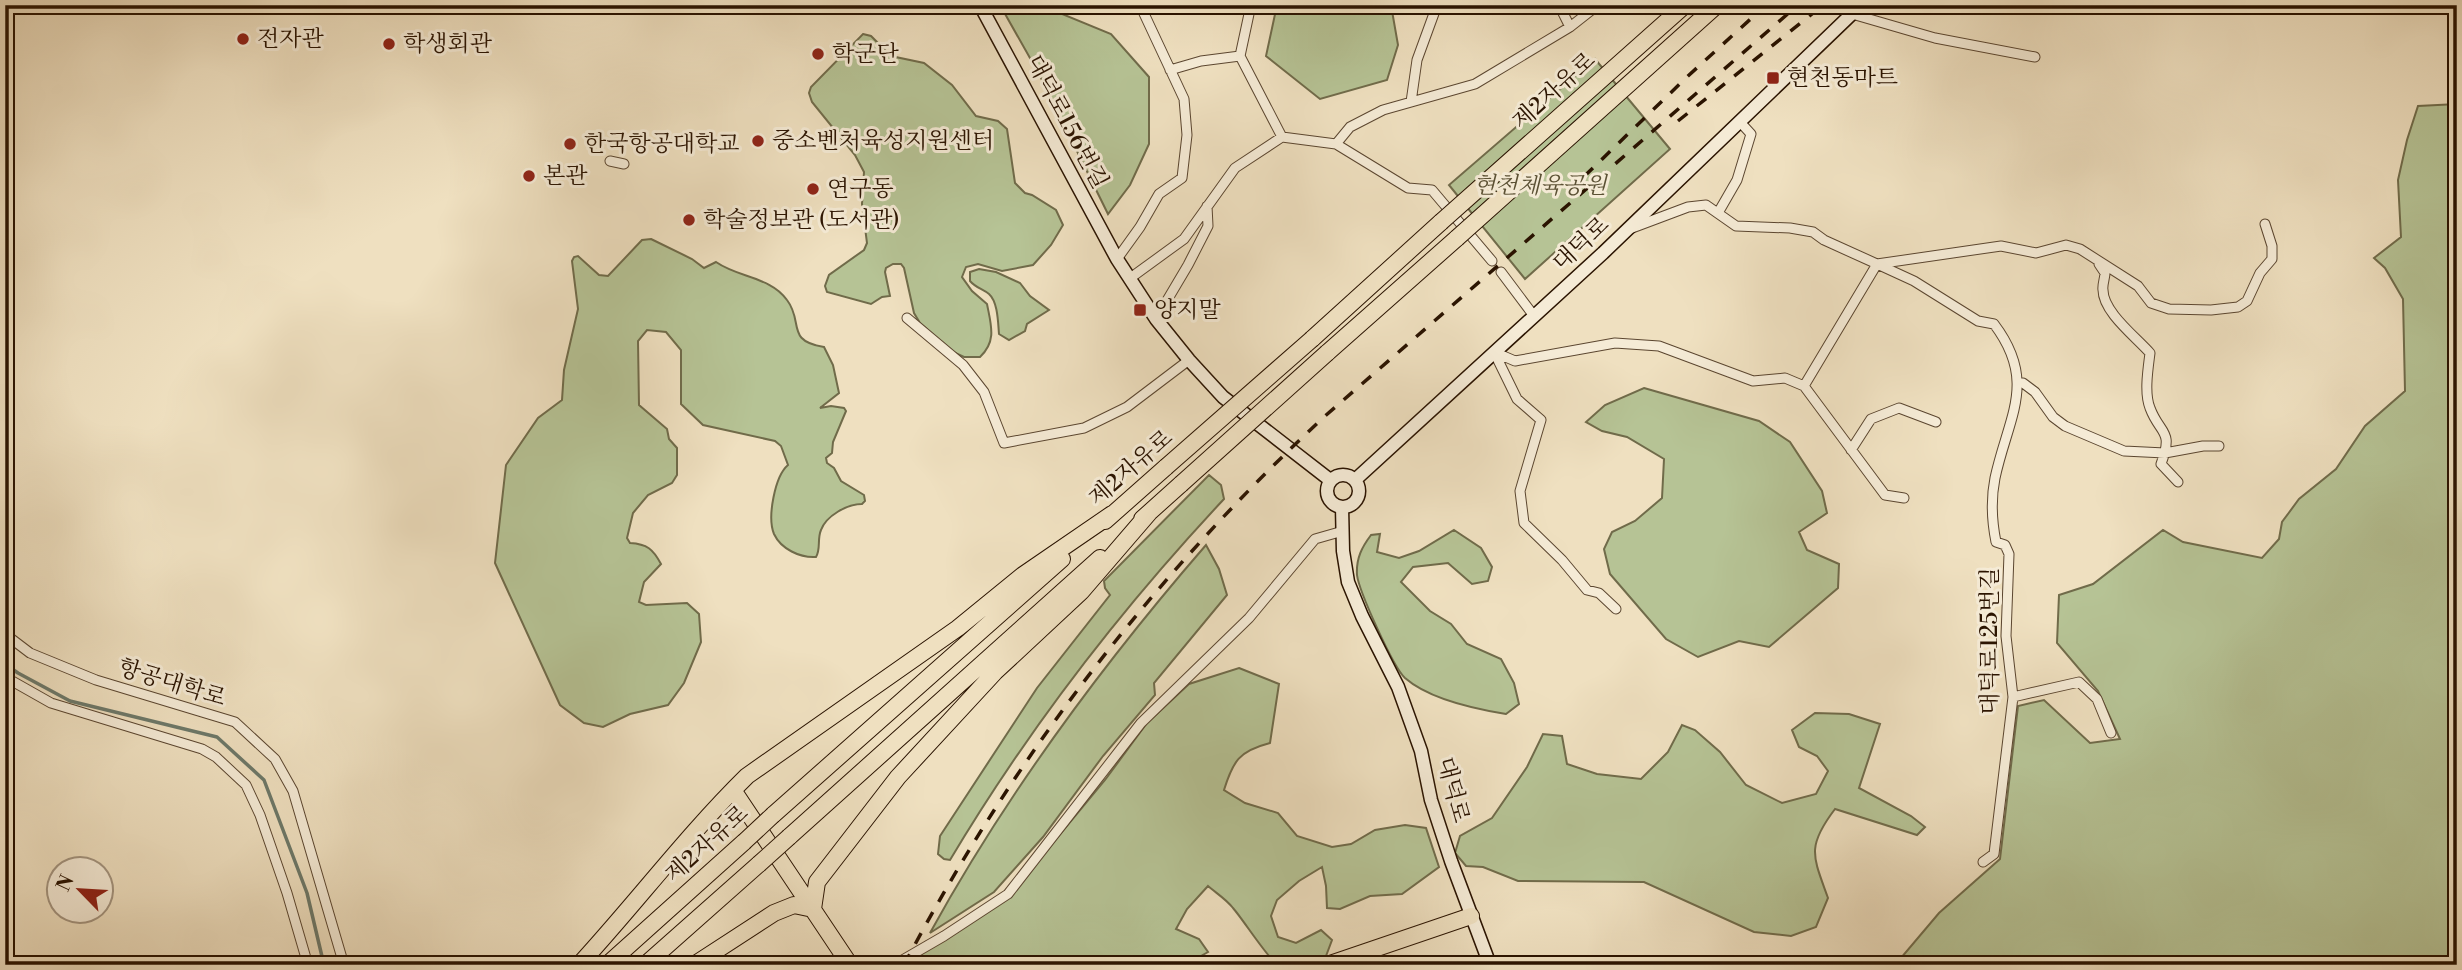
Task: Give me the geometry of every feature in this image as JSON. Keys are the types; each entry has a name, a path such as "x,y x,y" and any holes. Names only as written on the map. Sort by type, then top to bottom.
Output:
{"highway":[{"name":"제2자유로","path":"607,965 1685,5"},
{"name":"제2자유로","path":"645,965 1717,5"},
{"path":"813,909 817,882 898,777 995,672 1081,592 1149,513"},
{"path":"579,965 747,776 958,628 1023,575 1112,514"},
{"path":"733,790 850,965"},
{"path":"694,965 774,913 794,905 813,909"},
{"path":"1327,965 1471,916"}],"street":[{"name":"대덕로156번길","path":"980,5 1117,258 1156,319 1223,397 1330,480"},
{"path":"1117,258 1140,227 1159,194 1181,178 1187,135 1184,99 1140,5"},
{"path":"1246,5 1249,14 1240,56 1282,138"},
{"path":"1559,5 1570,27"},
{"path":"1336,144 1350,127 1383,110 1475,84 1570,27 1598,5"},
{"path":"1411,102 1417,60 1436,8"},
{"path":"1856,10 1936,38 2035,57"},
{"name":"대덕로","path":"1355,480 1627,230 1856,10"},
{"path":"1170,70 1201,61 1240,56"},
{"path":"1718,213 1737,180 1751,134 1740,122"},
{"path":"1129,279 1184,239 1235,168 1282,138 1336,144 1408,188 1432,190 1492,261"},
{"path":"610,161 624,164"},
{"name":"대덕로125번길","path":"1627,230 1688,207 1706,205 1736,226 1790,228 1813,232 1824,240 1914,281 1978,321 1994,324 2003,337 2014,360 2017,383 2012,425 1995,479 1993,507 1996,542 2005,545 2009,554 2006,636 2013,697 1994,854 1983,862"},
{"path":"1156,319 1208,226 1207,206"},
{"path":"1804,386 1877,264 2001,246 2036,253 2066,245 2080,249 2138,286 2151,303 2169,309 2211,310 2238,307 2246,301 2260,273 2272,259 2272,246 2265,224"},
{"path":"2096,260 2105,273 2102,291 2107,304 2120,322 2150,353 2148,400 2150,410 2166,434 2165,453 2161,464 2178,482"},
{"path":"1501,272 1534,316"},
{"path":"907,318 962,365 984,392 1004,443 1084,428 1127,407 1189,360"},
{"path":"1494,352 1515,361 1615,343 1659,346 1753,381 1785,379 1804,386 1885,495 1904,498"},
{"path":"1494,352 1517,399 1541,420 1520,491 1524,523 1562,560 1587,590 1600,593 1616,609"},
{"path":"2017,383 2023,383 2035,391 2053,417 2065,426 2124,451 2165,453 2203,446 2220,446"},
{"path":"1851,450 1871,419 1899,408 1936,422"},
{"path":"1343,474 1355,480 1358,495 1352,504 1342,507 1329,499 1327,490 1330,480 1343,474"},
{"name":"대덕로","path":"1342,507 1348,582 1398,687 1421,751 1431,800 1490,965"},
{"path":"894,965 1008,894 1141,723 1249,618 1315,539 1343,531"},
{"name":"항공대학로","path":"5,634 30,653 96,680 235,722 275,759 293,791 344,965"},
{"path":"5,677 51,703 202,749 216,757 246,785 278,867 308,965"},
{"path":"2013,697 2079,681 2097,699 2111,733"}],"green space":[{"path":"1000,5 1056,5 1062,14 1111,34 1149,77 1149,144 1130,185 1108,214 1039,74"},
{"path":"1277,5 1391,5 1398,45 1387,80 1320,99 1266,56"},
{"path":"863,34 871,36 891,56 924,63 952,85 976,116 998,121 1007,129 1015,183 1025,193 1056,210 1063,225 1051,245 1033,265 1002,271 978,264 966,267 962,277 972,291 987,304 990,319 991,339 980,357 964,357 951,351 920,323 914,313 901,264 886,268 890,296 882,297 871,304 827,292 825,286 829,275 864,250 867,243 862,204 864,172 855,155 812,102 809,93 811,87"},
{"name":"현천체육공원","path":"1595,59 1670,149 1525,279 1449,185"},
{"path":"2457,104 2457,965 1895,965 1939,913 2000,859 2018,706 2044,700 2090,743 2120,739 2098,691 2057,643 2059,595 2093,584 2163,530 2183,542 2262,558 2279,539 2282,522 2299,499 2336,469 2365,426 2405,391 2403,299 2385,268 2374,258 2401,237 2398,180 2418,106"},
{"path":"651,239 692,259 704,268 716,262 764,282 787,300 800,335 812,344 824,347 833,365 839,393 820,408 831,406 844,408 846,411 833,442 832,453 826,458 827,463 834,468 841,481 864,495 865,501 844,509 827,520 820,533 816,557 798,554 786,548 774,534 771,518 776,487 788,465 781,446 775,441 703,425 681,404 681,350 666,332 647,330 638,341 639,405 667,429 669,439 677,448 677,475 672,483 648,495 633,513 627,538 630,543 649,548 661,564 644,582 639,602 646,605 687,603 699,614 701,642 684,683 668,705 630,714 603,727 584,723 560,705 495,563 506,465 538,418 562,400 564,370 578,309 572,261 578,256 599,275 608,276 642,240"},
{"path":"979,269 996,272 1020,283 1030,296 1049,310 1027,324 1025,331 1009,340 999,334 992,298 970,281 970,272"},
{"path":"1644,388 1759,421 1790,442 1822,491 1827,513 1799,532 1807,550 1839,564 1838,588 1769,647 1739,641 1698,657 1666,639 1610,574 1604,549 1612,532 1635,521 1662,498 1664,459 1627,437 1602,431 1586,422 1605,405"},
{"path":"1209,475 1221,485 1224,499 1149,584 1077,672 1011,765 950,860 944,859 938,854 940,836 1037,688 1110,595 1104,581"},
{"path":"1454,530 1481,548 1492,567 1488,581 1472,584 1448,563 1413,567 1401,582 1430,611 1451,624 1467,644 1501,659 1514,683 1519,704 1506,714 1439,697 1405,678 1385,645 1359,584 1359,558 1371,535 1380,534 1377,552 1399,558 1419,551"},
{"path":"1206,545 1219,569 1227,595 1154,683 1155,695 1103,756 1043,837 994,892 930,933 991,830 1058,732 1167,590"},
{"path":"1239,668 1279,684 1270,743 1244,754 1234,764 1224,790 1245,803 1278,813 1297,836 1332,847 1351,844 1375,830 1405,825 1426,828 1439,867 1402,894 1370,896 1340,909 1327,908 1322,867 1299,881 1277,900 1271,916 1278,937 1296,943 1321,930 1332,940 1326,956 1295,965 1283,966 1273,961 1237,913 1208,886 1187,909 1176,929 1199,939 1208,952 1185,965 913,965 925,942 956,930 1003,895 1037,862 1105,780 1147,723 1189,684"},
{"path":"1815,713 1849,714 1880,724 1859,788 1911,816 1925,827 1917,835 1835,809 1816,843 1816,861 1828,898 1816,927 1791,936 1754,932 1644,882 1518,881 1483,867 1466,866 1455,853 1460,836 1492,818 1527,767 1543,734 1562,736 1567,764 1597,774 1641,779 1668,752 1682,725 1695,730 1720,752 1746,785 1782,803 1816,794 1828,771 1817,756 1799,747 1792,730"}],"waterway":[{"path":"5,664 70,701 217,737 264,780 307,893 324,965"}],"railway":[{"path":"1567,193 1766,5"},
{"path":"904,965 992,814 1040,742 1091,672 1202,540 1325,416 1798,5"},
{"path":"1678,121 1823,5"}],"place":[{"name":"전자관","path":"243,39"},
{"name":"학생회관","path":"389,44"},
{"name":"학군단","path":"818,54"},
{"name":"현천동마트","path":"1773,78"},
{"name":"중소벤처육성지원센터","path":"758,141"},
{"name":"한국항공대학교","path":"570,144"},
{"name":"본관","path":"529,176"},
{"name":"연구동","path":"813,189"},
{"name":"학술정보관 (도서관)","path":"689,220"},
{"name":"양지말","path":"1140,310"}]}
